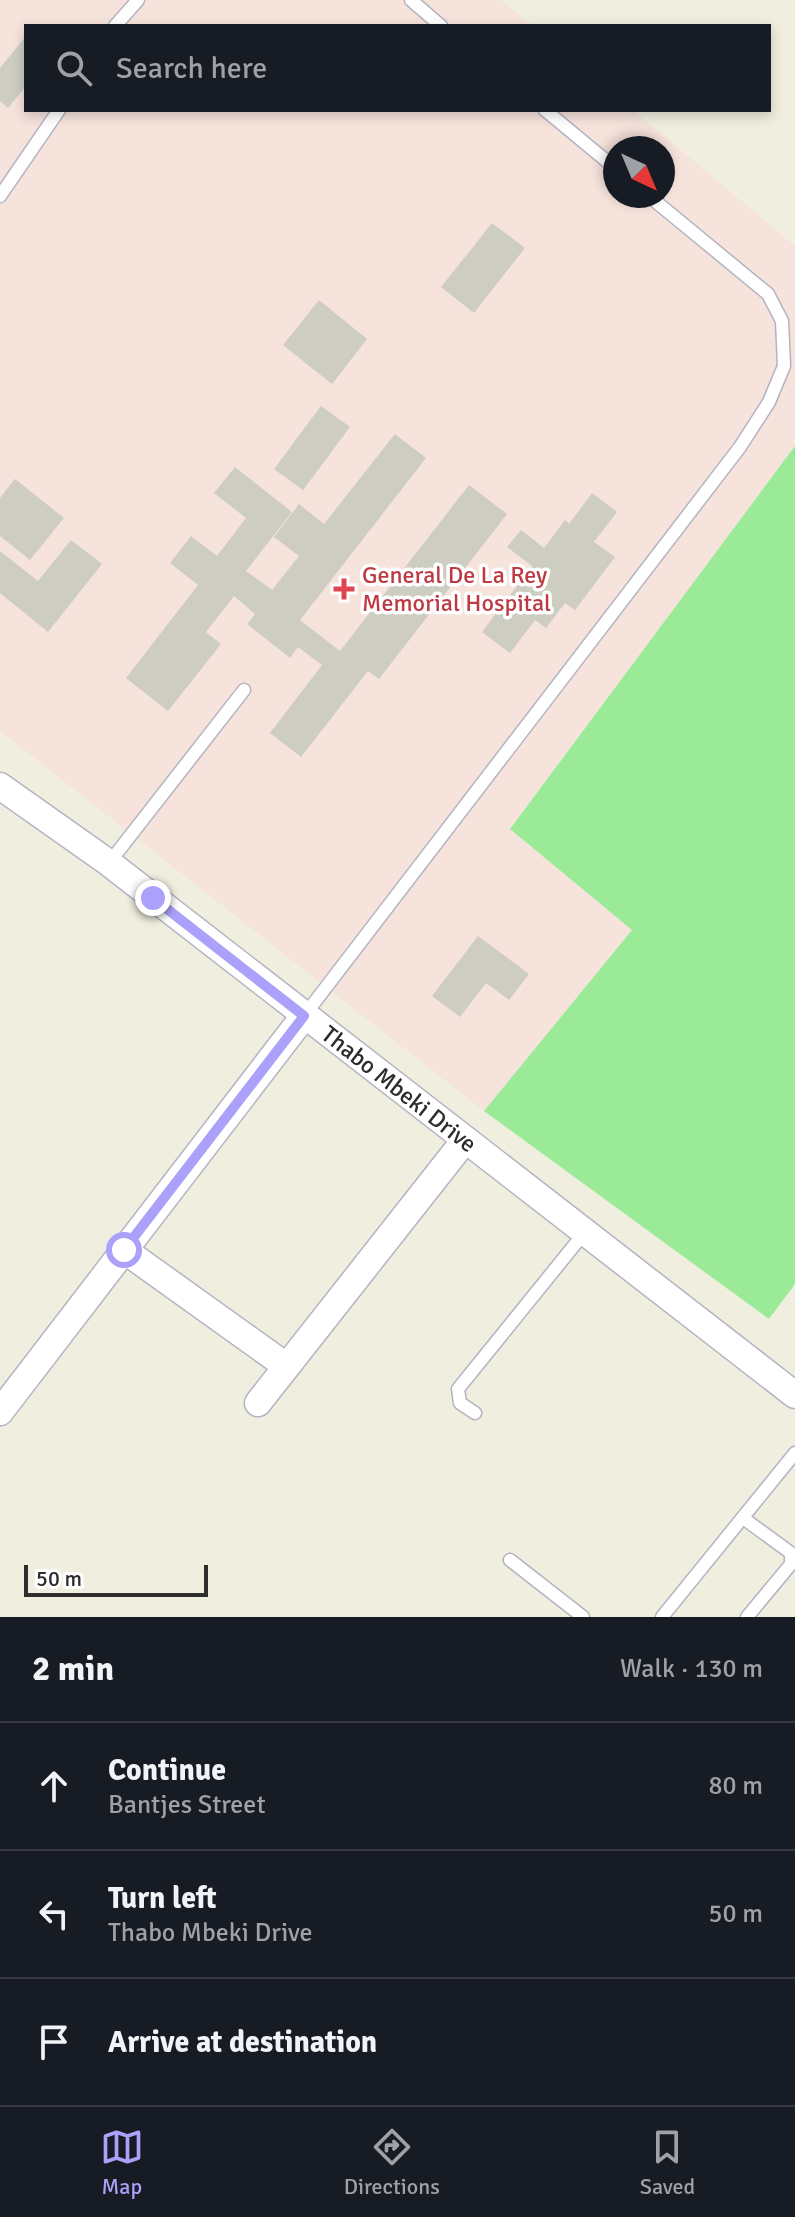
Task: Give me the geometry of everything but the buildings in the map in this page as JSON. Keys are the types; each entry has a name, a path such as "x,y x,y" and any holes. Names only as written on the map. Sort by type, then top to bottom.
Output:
{"street":[{"name":"Thabo Mbeki Drive","path":"0,786 109,863 795,1395"},
{"path":"0,1412 304,1016"},
{"path":"258,1403 465,1140"},
{"path":"124,1250 286,1366"}],"lane":[{"path":"117,24 138,0"},
{"path":"411,0 439,24"},
{"path":"0,196 58,112"},
{"path":"547,112 603,158"},
{"path":"304,1016 740,447 769,402 784,366 782,321 768,294 664,208"},
{"path":"109,863 244,690"},
{"path":"475,1413 460,1403 458,1389 585,1232"},
{"path":"662,1617 795,1453"},
{"path":"743,1518 791,1553 791,1564 747,1617"},
{"path":"510,1560 583,1617"}],"shaded area":[{"name":"General De La Rey Memorial Hospital","path":"0,0 501,0 530,24 24,24 24,112 635,112 664,136 603,136 603,208 675,208 675,145 795,246 795,446 510,828 632,930 484,1111 0,731"}],"green space":[{"path":"795,446 795,1284 769,1319 484,1111 632,930 510,829"}],"place":[{"name":"General De La Rey Memorial Hospital","path":"344,589"}],"route":[{"path":"124,1250 304,1016 153,898"}]}
